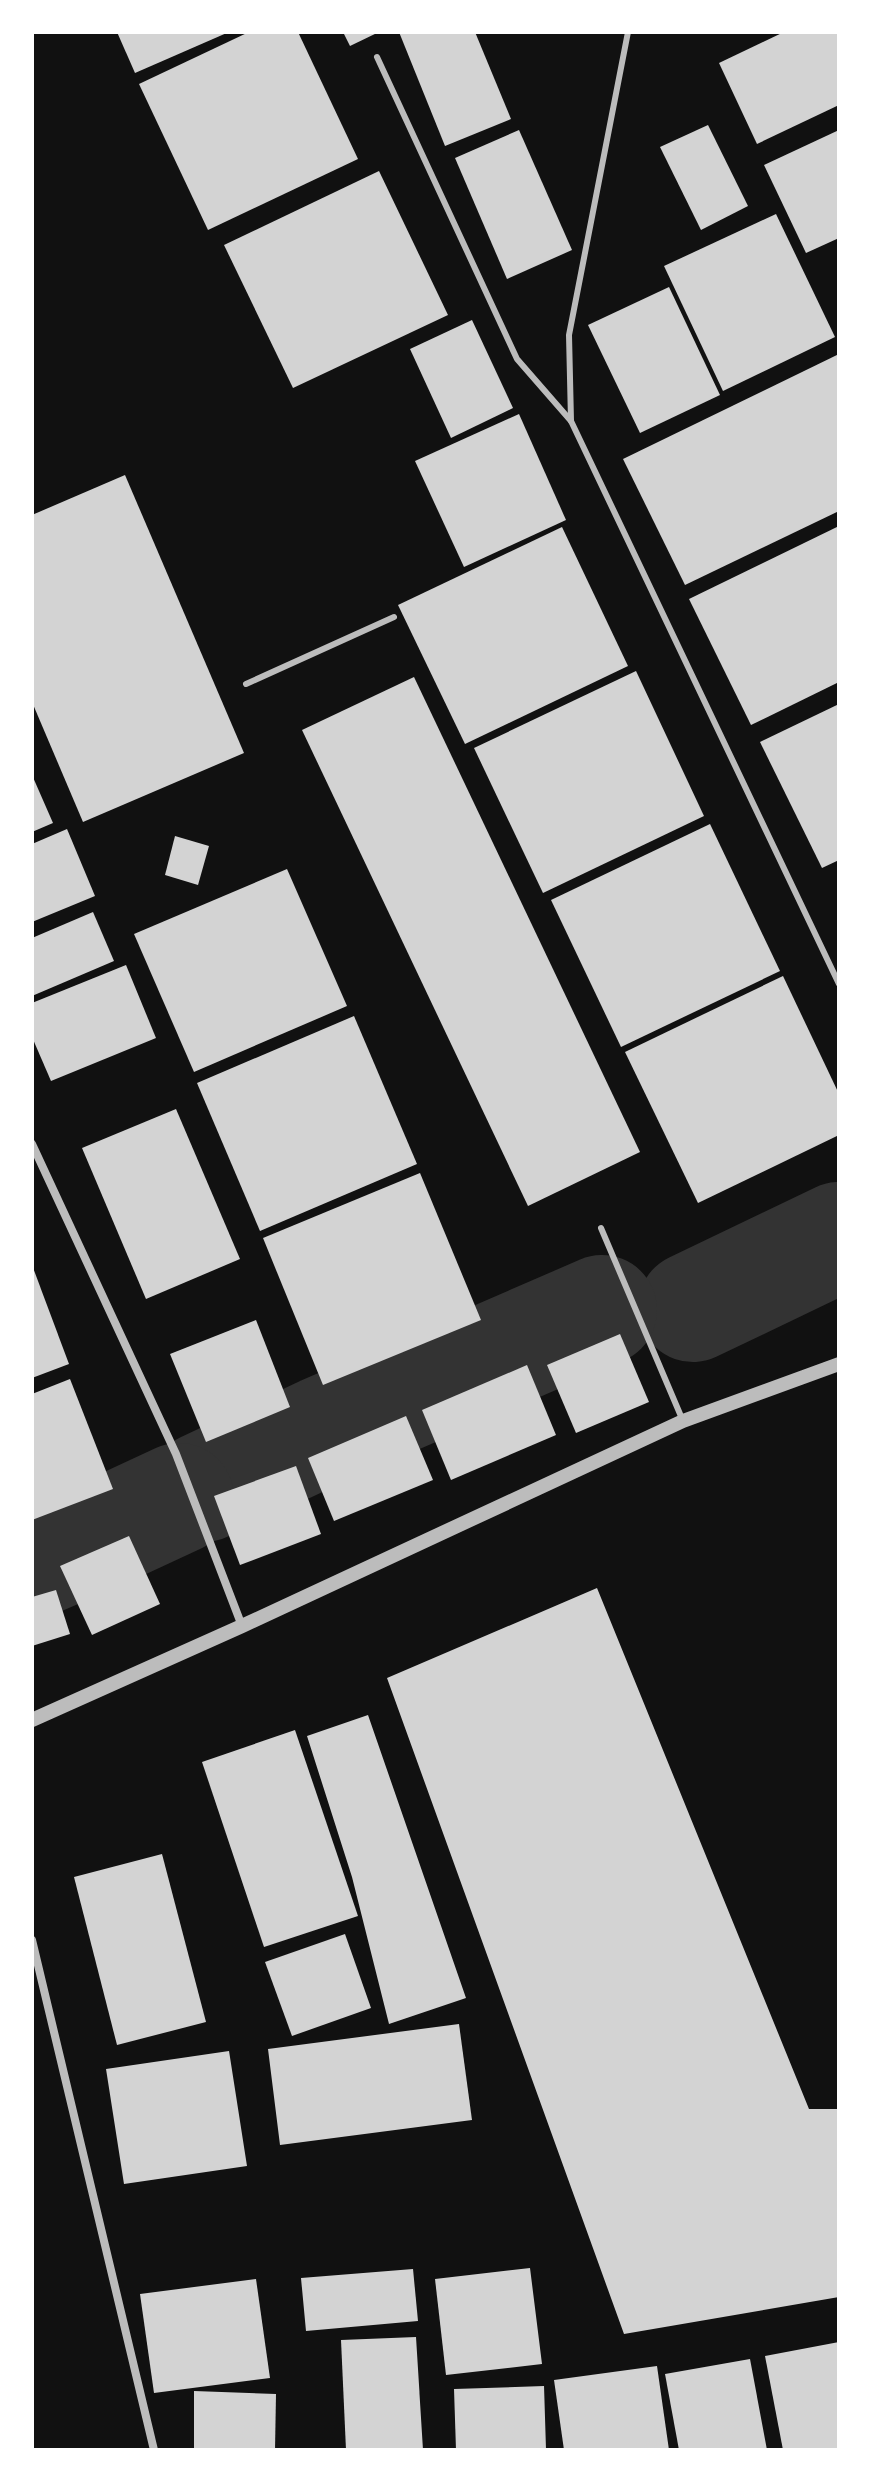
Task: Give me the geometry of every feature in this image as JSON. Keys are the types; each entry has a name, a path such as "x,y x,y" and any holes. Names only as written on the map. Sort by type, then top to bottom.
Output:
{"street":[{"path":"32,1144 176,1454 242,1626"},
{"path":"32,1720 683,1421 839,1364"},
{"path":"32,1940 154,2450"}],"lane":[{"path":"571,421 569,335 628,32"},
{"path":"377,57 517,359 571,421 839,984"},
{"path":"246,684 394,617"},
{"path":"601,1228 683,1421"}],"building":[{"path":"117,32 229,32 135,73"},
{"path":"249,32 298,32 358,159 208,230 139,84"},
{"path":"343,32 379,32 350,46"},
{"path":"399,32 475,32 511,119 445,146"},
{"path":"784,32 839,32 839,105 757,144 719,63"},
{"path":"708,125 748,206 701,230 660,147"},
{"path":"519,130 572,250 507,279 455,158"},
{"path":"839,130 839,238 806,253 764,165"},
{"path":"379,171 448,315 293,388 224,245"},
{"path":"776,214 835,337 723,391 664,266"},
{"path":"669,287 720,395 640,433 588,325"},
{"path":"472,320 513,408 451,438 410,349"},
{"path":"839,354 839,511 685,585 623,459"},
{"path":"519,414 566,520 464,567 415,461"},
{"path":"125,475 244,753 83,822 32,702 32,515"},
{"path":"839,526 839,682 751,725 689,599"},
{"path":"562,527 628,666 465,744 398,605"},
{"path":"636,671 704,816 543,893 474,748"},
{"path":"414,677 640,1152 528,1206 302,730"},
{"path":"839,704 839,860 822,868 760,742"},
{"path":"32,775 53,823 32,832"},
{"path":"710,824 780,971 621,1047 551,900"},
{"path":"67,829 95,896 32,922 32,844"},
{"path":"175,836 209,846 198,885 165,875"},
{"path":"287,869 347,1006 194,1072 134,934"},
{"path":"93,912 114,961 32,996 32,938"},
{"path":"126,965 156,1038 51,1081 32,1037 32,1003"},
{"path":"783,976 839,1094 839,1135 698,1203 625,1052"},
{"path":"354,1016 417,1164 260,1231 197,1083"},
{"path":"176,1109 240,1259 146,1299 82,1148"},
{"path":"420,1173 481,1320 323,1385 263,1238"},
{"path":"32,1265 69,1364 32,1378"},
{"path":"256,1320 290,1407 206,1442 170,1354"},
{"path":"620,1334 649,1402 576,1433 547,1365"},
{"path":"527,1365 556,1435 451,1480 422,1410"},
{"path":"70,1379 113,1489 32,1520 32,1394"},
{"path":"406,1416 433,1480 334,1521 308,1458"},
{"path":"296,1466 321,1534 240,1565 214,1496"},
{"path":"129,1536 160,1604 92,1635 60,1566"},
{"path":"597,1588 809,2109 839,2109 839,2297 624,2334 387,1678"},
{"path":"56,1590 70,1634 32,1646 32,1597"},
{"path":"368,1715 466,1998 389,2024 352,1877 307,1736"},
{"path":"295,1730 358,1916 264,1947 202,1762"},
{"path":"162,1854 206,2022 117,2045 74,1877"},
{"path":"345,1934 371,2008 292,2036 265,1962"},
{"path":"459,2024 472,2120 280,2145 268,2049"},
{"path":"229,2051 247,2166 124,2184 106,2069"},
{"path":"530,2268 542,2364 446,2375 435,2279"},
{"path":"413,2269 418,2321 306,2331 301,2278"},
{"path":"256,2279 270,2378 154,2393 140,2294"},
{"path":"416,2337 423,2450 346,2450 341,2340"},
{"path":"839,2342 839,2450 783,2450 765,2356"},
{"path":"750,2359 767,2450 679,2450 665,2374"},
{"path":"657,2366 669,2450 564,2450 554,2380"},
{"path":"544,2386 546,2450 456,2450 454,2389"},
{"path":"194,2391 276,2394 275,2450 194,2450"}],"waterway":[{"path":"693,1307 839,1237"},
{"path":"204,1487 323,1431 602,1310"},
{"path":"32,1564 179,1498"}]}
